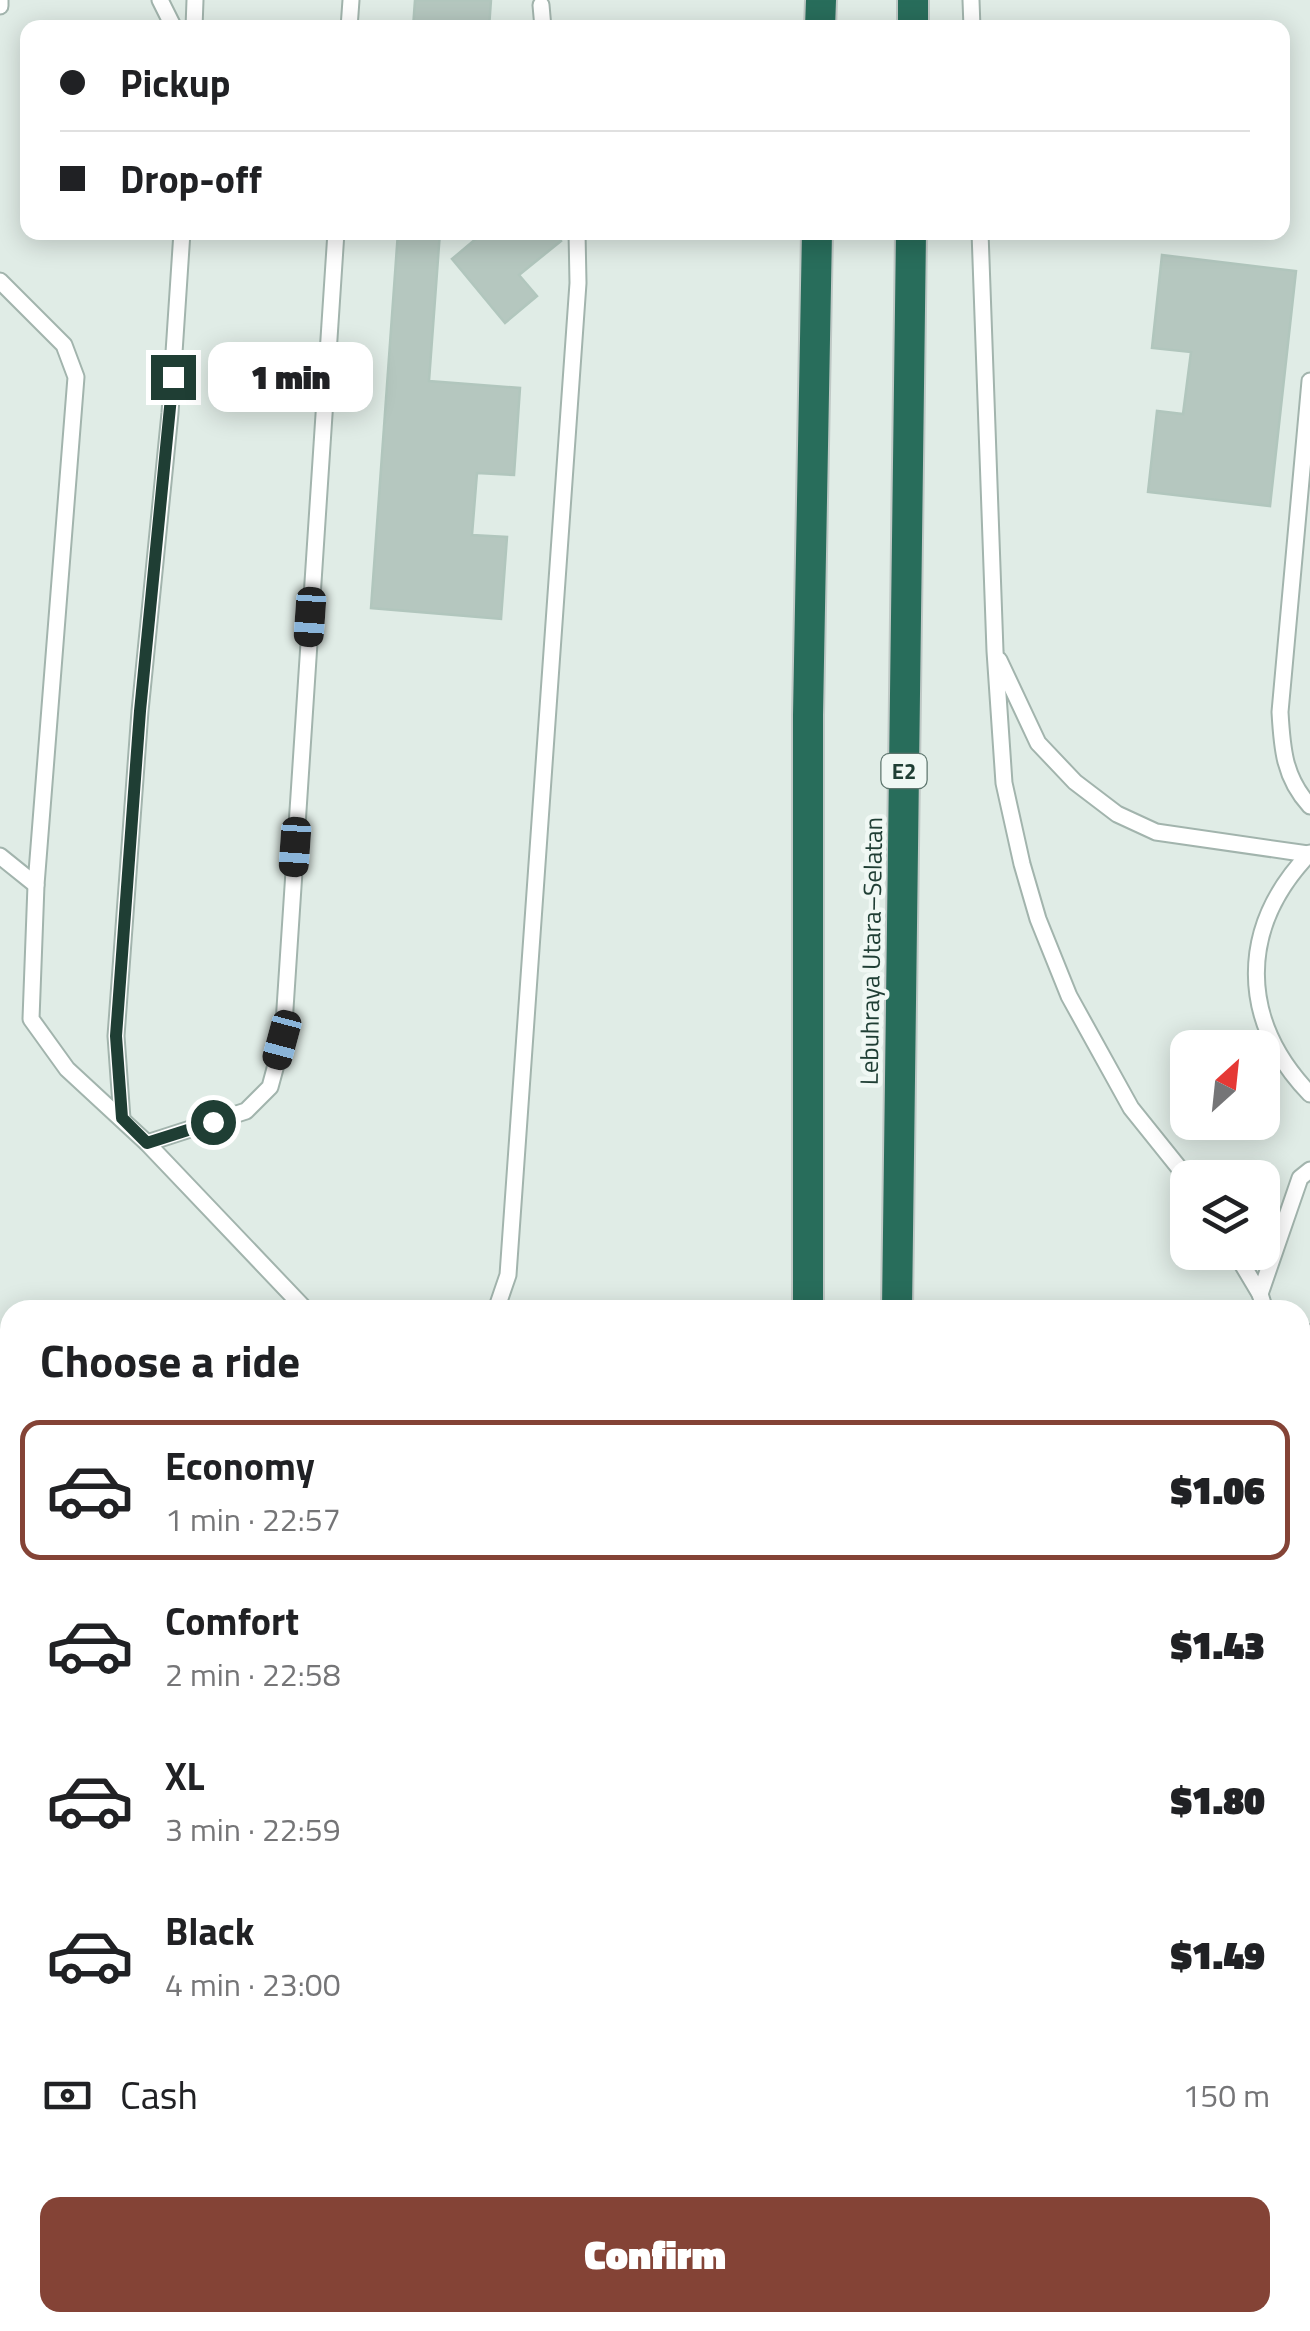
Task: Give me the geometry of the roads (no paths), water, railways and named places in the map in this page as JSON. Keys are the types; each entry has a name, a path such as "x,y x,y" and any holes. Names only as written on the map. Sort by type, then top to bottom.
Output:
{"highway":[{"path":"808,1300 808,715 817,240"},
{"name":"Lebuhraya Utara–Selatan","path":"897,1300 910,240"}],"lane":[{"path":"541,5 542,20"},
{"path":"122,1118 116,1036 181,240"},
{"path":"147,1143 246,1111 270,1086 282,1040 335,240"},
{"path":"499,1300 508,1275 578,283 577,240"},
{"path":"980,240 995,652 1004,783 1038,918 1069,996 1131,1108 1173,1160"},
{"path":"0,281 64,345 76,377 36,884 31,1019 68,1068 147,1143 296,1300"},
{"path":"1310,381 1280,712 1286,764 1299,794 1310,806"},
{"path":"995,652 1038,743 1075,782 1118,814 1156,832 1309,854"},
{"path":"1309,854 1283,887 1260,936 1255,988 1270,1041 1287,1070 1310,1094"},
{"path":"0,856 36,884"},
{"path":"1263,1300 1300,1178 1310,1170"},
{"path":"1245,1270 1261,1300"}]}
